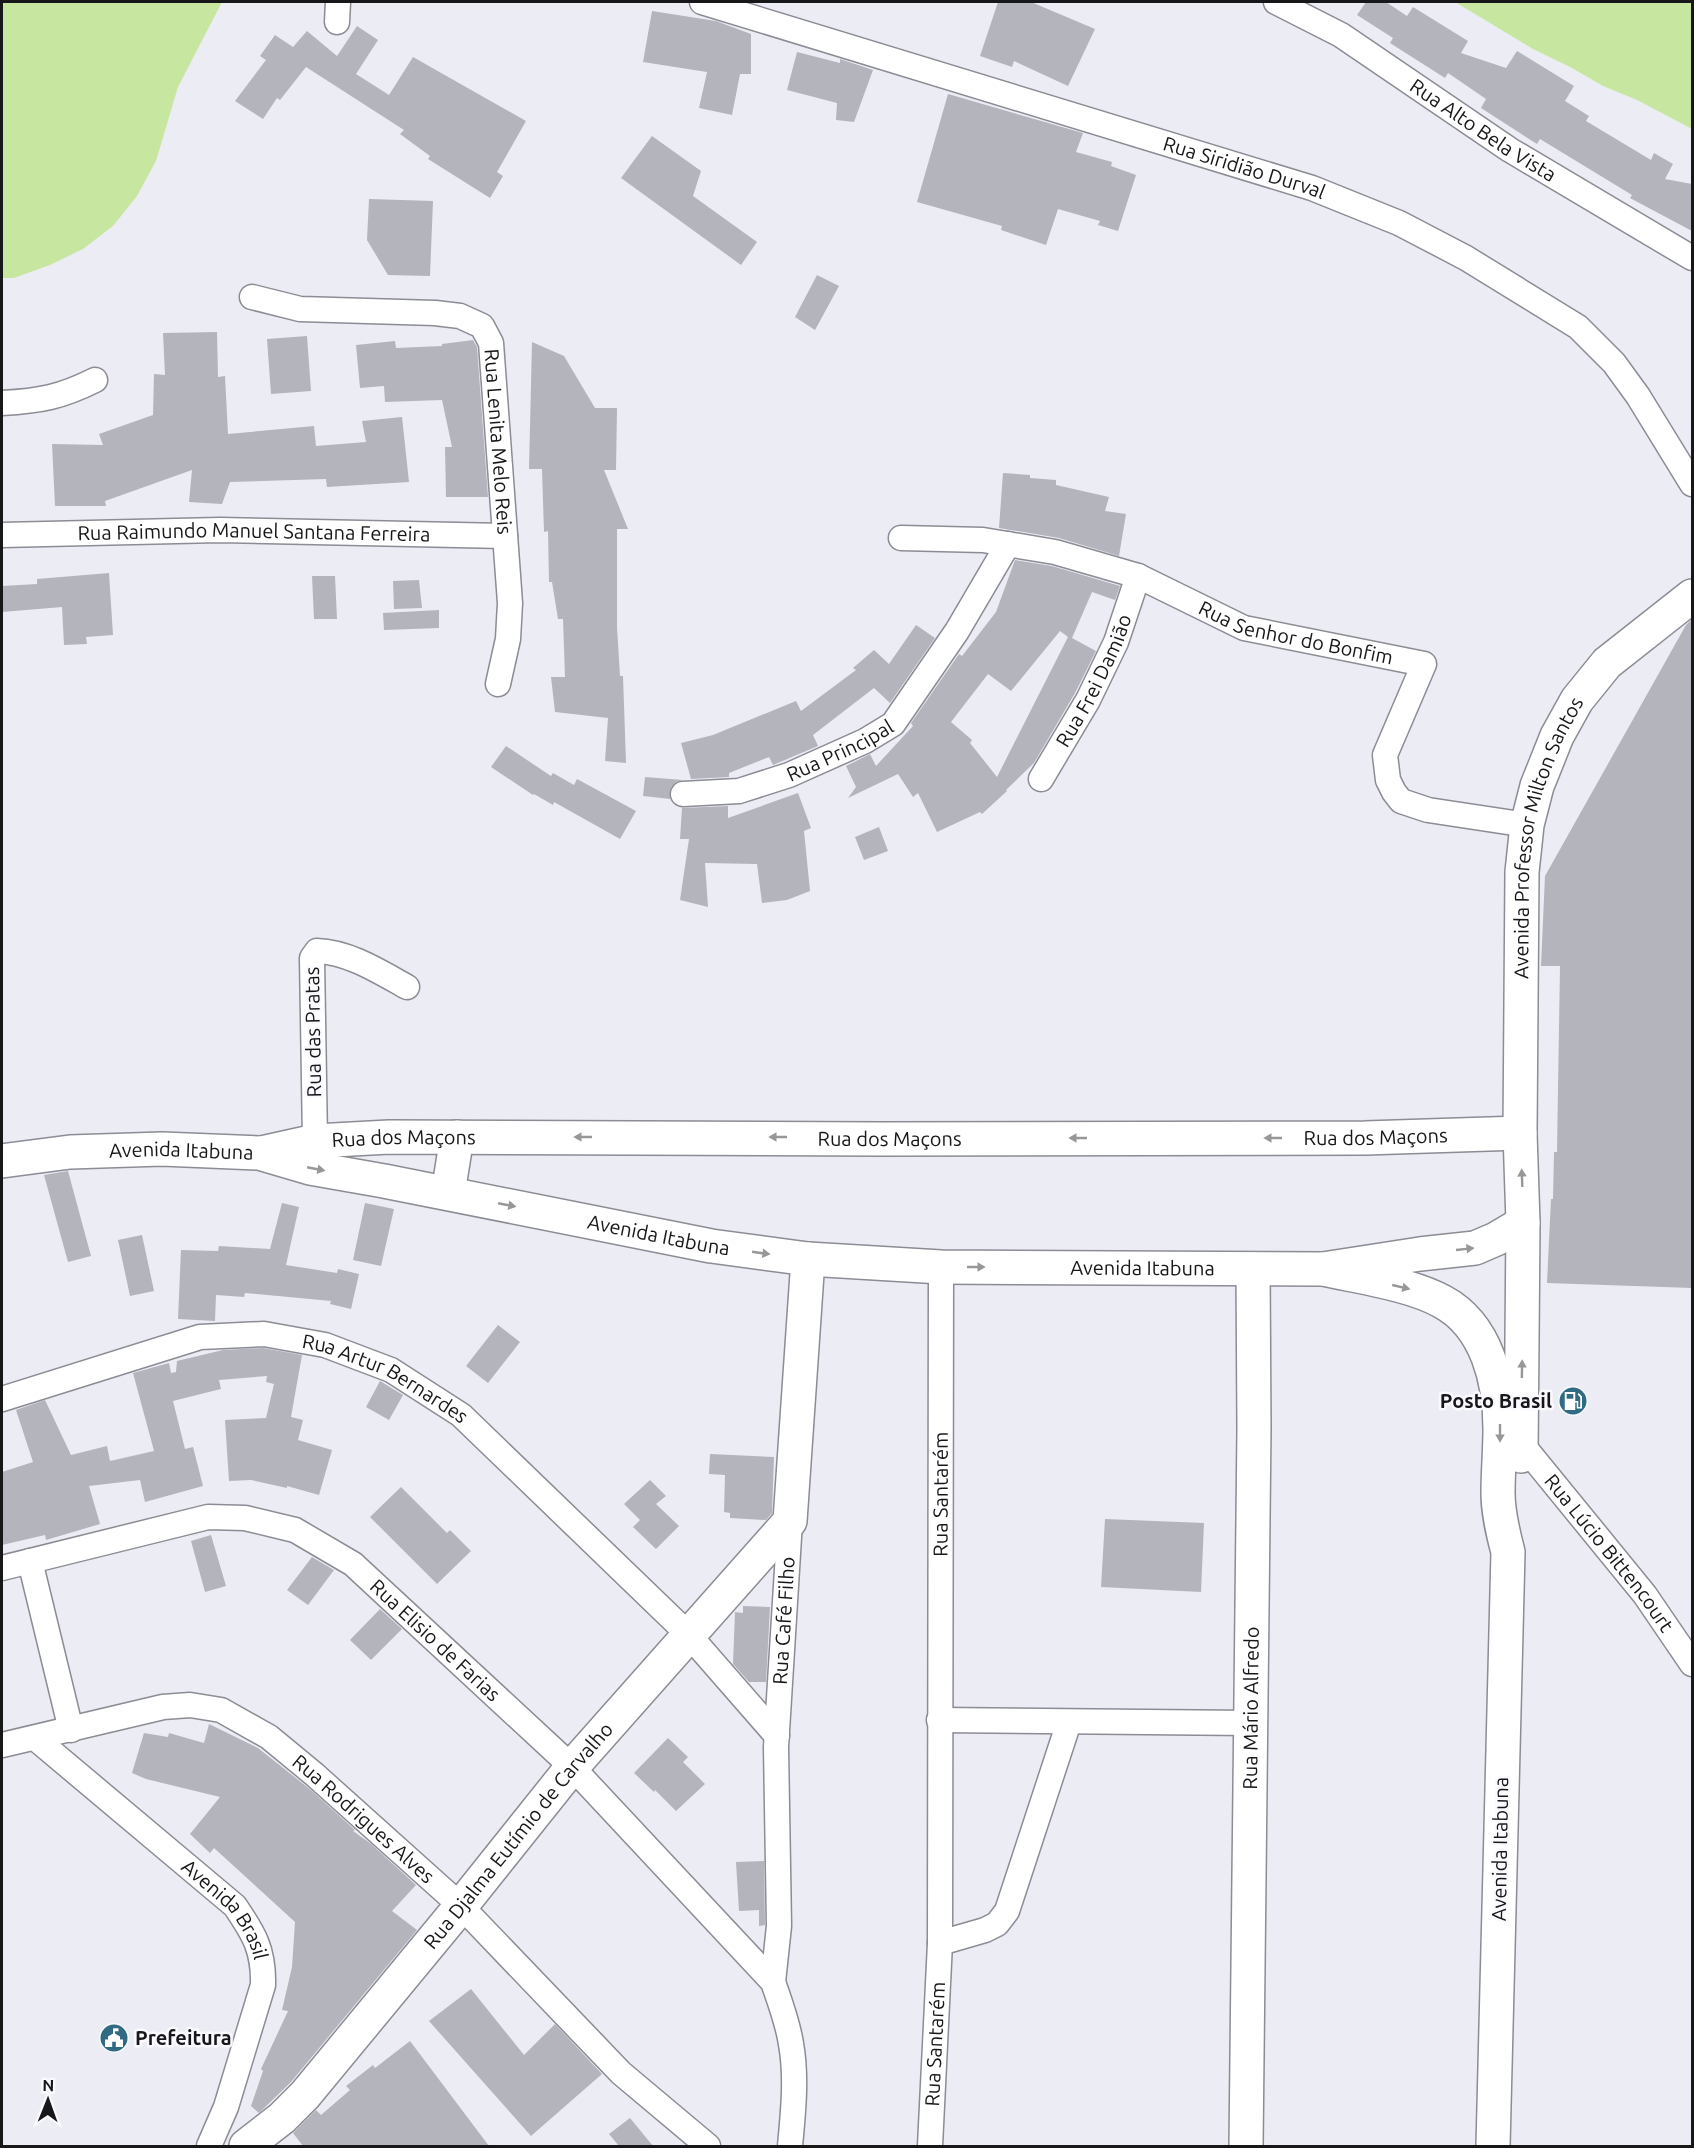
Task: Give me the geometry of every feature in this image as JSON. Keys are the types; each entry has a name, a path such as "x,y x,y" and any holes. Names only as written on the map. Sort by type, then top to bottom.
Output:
{"main road":[{"name":"Avenida Professor Milton Santos","path":"1523,1223 1520,1133 1522,872 1527,825 1537,786 1557,736 1577,700 1607,663 1692,596"},
{"name":"Rua dos Maçons","path":"259,1153 315,1141 389,1137 1365,1138 1520,1133"},
{"path":"448,1193 457,1137"},
{"name":"Avenida Itabuna","path":"2,1161 70,1152 162,1149 259,1153 310,1168 448,1193 711,1246 808,1259 941,1267 1323,1269 1475,1248 1523,1223"},
{"name":"Avenida Itabuna","path":"1493,2146 1508,1552 1521,1500 1523,1223"},
{"name":"Rua Café Filho","path":"790,1521 808,1259"},
{"name":"Rua Mário Alfredo","path":"1246,2146 1254,1428 1253,1269"},
{"name":"Avenida Itabuna","path":"1323,1269 1414,1290 1443,1302 1469,1323 1484,1346 1495,1379 1500,1427 1498,1495 1500,1518 1508,1552"},
{"name":"Rua Djalma Eutímio de Carvalho","path":"246,2146 282,2118 305,2095 572,1767 790,1521"}],"street":[{"name":"Rua Siridião Durval","path":"702,2 1312,188 1399,223 1466,258 1578,327 1614,363 1692,484"},
{"name":"Rua Alto Bela Vista","path":"1276,2 1341,35 1510,150 1692,258"},
{"name":"Rua Lenita Melo Reis","path":"252,297 300,309 435,313 460,316 482,326 492,344 510,603 508,639 498,684"},
{"path":"2,403 29,402 66,394 96,380"},
{"name":"Rua Raimundo Manuel Santana Ferreira","path":"2,535 220,530 505,536"},
{"name":"Rua Senhor do Bonfim","path":"901,538 983,540 1055,552 1138,576 1244,628 1424,664 1385,755 1388,780 1394,792 1401,801 1428,810 1527,825"},
{"name":"Rua Principal","path":"684,794 739,791 789,775 865,741 893,724 957,632 1008,544"},
{"name":"Rua Frei Damião","path":"1041,779 1088,700 1116,642 1138,576"},
{"name":"Rua das Pratas","path":"315,1141 312,958 317,951 327,952 363,963 407,987"},
{"name":"Rua Santarém","path":"930,2146 940,1943 941,1267"},
{"name":"Rua Artur Bernardes","path":"2,1399 200,1337 264,1335 325,1344 391,1370 461,1415 688,1634 777,1736"},
{"name":"Rua Lúcio Bittencourt","path":"1521,1443 1646,1595 1692,1664"},
{"name":"Rua Elisio de Farias","path":"2,1568 208,1517 245,1518 295,1530 353,1564 572,1767 773,1982"},
{"name":"Rua Café Filho","path":"773,1982 779,1926 777,1736 790,1521"},
{"path":"30,1561 71,1730"},
{"name":"Rua Rodrigues Alves","path":"2,1745 163,1707 189,1705 222,1710 269,1737 315,1775 461,1906 621,2073 708,2146"},
{"path":"939,1720 1250,1724"},
{"path":"940,1943 986,1930 997,1924 1007,1911 1069,1722"},
{"name":"Avenida Brasil","path":"35,1738 235,1906 252,1931 260,1950 263,1985 226,2107 209,2146"},
{"path":"773,1982 786,2018 792,2046 794,2083 790,2146"}],"green space":[{"path":"2,2 222,2 178,87 156,161 137,196 113,226 83,249 50,265 14,278 2,278"},
{"path":"1455,2 1692,2 1692,129 1533,49"}],"building":[{"path":"998,2 1031,2 1095,29 1068,86 1014,61 1012,67 980,56"},
{"path":"1366,2 1386,2 1407,16 1413,7 1468,41 1461,53 1506,68 1517,51 1574,86 1565,101 1589,116 1586,121 1651,160 1654,153 1673,164 1665,179 1692,184 1692,231 1630,198 1632,195 1540,139 1537,144 1481,108 1486,99 1448,73 1445,78 1390,43 1393,38 1357,15"},
{"path":"652,11 716,21 751,34 751,74 740,74 732,115 699,108 707,72 643,62"},
{"path":"357,26 378,40 356,74 389,95 413,57 526,121 497,172 503,176 490,198 428,159 430,156 400,134 404,130 306,67 280,100 277,98 263,119 235,101 266,60 260,56 275,35 293,47 307,31 337,56"},
{"path":"797,52 840,63 840,59 873,70 854,122 836,120 837,103 787,90"},
{"path":"948,94 1083,133 1076,152 1112,162 1111,166 1136,175 1118,231 1098,225 1100,221 1058,209 1046,245 1001,230 1002,226 917,202"},
{"path":"652,136 701,171 693,196 757,242 741,265 621,178"},
{"path":"369,199 433,201 430,276 388,275 367,240"},
{"path":"817,275 839,286 815,330 795,317"},
{"path":"217,332 218,377 225,376 228,434 314,426 316,446 366,442 362,421 402,417 409,482 327,487 326,479 230,482 222,504 189,502 192,470 105,501 106,506 55,506 52,444 103,445 99,434 153,415 154,374 165,375 163,333"},
{"path":"307,336 311,391 271,394 267,339"},
{"path":"473,340 477,347 488,497 446,497 445,447 452,447 442,400 385,402 384,386 360,388 356,345 395,341 396,348 442,346 442,344"},
{"path":"532,342 564,356 595,408 617,408 616,470 604,470 628,529 617,529 617,627 620,676 623,676 626,763 605,761 608,718 555,712 551,677 565,677 563,619 558,619 552,582 549,582 548,531 544,532 542,469 529,469"},
{"path":"1003,473 1056,480 1056,485 1109,497 1105,511 1126,514 1119,556 1059,538 999,528"},
{"path":"1015,560 1052,566 1120,586 1115,600 1092,592 1072,638 1096,651 1075,693 1034,763 982,814 980,812 937,832 918,793 913,797 898,774 848,798 856,787 846,766 870,754 876,766 913,726 911,723 959,654 962,656 996,612","holes":["1060,631 1068,637 997,777 970,743 972,740 951,722 988,674 1011,691"]},
{"path":"109,573 113,635 86,637 87,644 64,645 62,607 2,612 2,586 37,584 37,579"},
{"path":"312,576 335,576 337,619 314,619"},
{"path":"419,580 422,608 394,609 393,581"},
{"path":"439,610 439,628 384,630 383,613"},
{"path":"1692,619 1692,1288 1547,1283 1554,1152 1557,1152 1560,966 1541,966 1545,876 1686,625"},
{"path":"916,625 935,638 890,703 874,688 813,735 818,746 773,765 769,757 729,773 729,777 691,779 681,743 713,735 796,701 801,711 856,670 853,668 874,650 889,664"},
{"path":"506,746 551,776 553,773 574,785 577,779 636,811 620,839 554,802 553,805 533,795 491,767"},
{"path":"645,777 683,780 671,787 670,799 643,796"},
{"path":"798,793 811,828 804,831 810,891 787,900 762,903 757,864 705,863 708,907 680,900 689,839 680,839 682,808 728,806 728,818"},
{"path":"879,827 888,851 864,860 855,837"},
{"path":"68,1171 91,1256 68,1262 44,1175"},
{"path":"282,1203 299,1207 286,1265 337,1273 338,1269 359,1274 351,1309 330,1304 331,1301 245,1293 244,1297 216,1295 215,1321 178,1319 181,1250 218,1251 219,1246 270,1249"},
{"path":"365,1203 394,1209 381,1266 353,1260"},
{"path":"142,1235 154,1291 130,1296 118,1240"},
{"path":"498,1325 520,1342 488,1383 466,1366"},
{"path":"263,1348 302,1355 291,1417 303,1420 298,1440 332,1450 319,1495 287,1486 287,1488 251,1480 229,1481 225,1420 266,1418 274,1384 266,1382 267,1376 219,1380 221,1389 173,1401 185,1449 193,1447 203,1486 145,1502 140,1480 89,1486 100,1524 46,1540 45,1535 2,1545 2,1472 33,1462 16,1410 45,1400 71,1455 107,1446 110,1461 154,1451 133,1373 169,1363 171,1373 176,1372 177,1361 223,1350"},
{"path":"380,1381 403,1395 389,1420 366,1407"},
{"path":"710,1454 774,1457 772,1513 766,1520 730,1518 730,1513 724,1512 725,1475 709,1474"},
{"path":"650,1480 666,1496 656,1504 679,1526 656,1549 633,1527 640,1520 624,1504"},
{"path":"401,1487 447,1533 450,1530 471,1551 437,1584 370,1517"},
{"path":"1105,1519 1204,1523 1201,1592 1101,1587"},
{"path":"211,1535 226,1586 205,1592 191,1541"},
{"path":"312,1557 334,1570 308,1605 287,1590"},
{"path":"743,1606 770,1607 766,1682 749,1682 733,1664 735,1612 743,1613"},
{"path":"380,1609 402,1629 371,1660 350,1640"},
{"path":"209,1724 258,1748 311,1790 355,1830 353,1831 370,1843 416,1885 392,1911 417,1930 291,2082 259,2113 251,2106 263,2071 261,2069 288,2011 282,2010 292,1967 295,1922 214,1848 210,1853 190,1834 220,1797 146,1779 132,1773 144,1733 168,1737 169,1733 204,1743"},
{"path":"668,1738 688,1757 683,1762 705,1784 676,1811 634,1773"},
{"path":"764,1861 765,1925 759,1926 759,1910 739,1911 736,1862"},
{"path":"471,1989 524,2055 555,2024 602,2074 531,2136 429,2021"},
{"path":"410,2041 489,2146 303,2146 293,2133 316,2110 321,2115 350,2090 346,2086 373,2065 375,2068"},
{"path":"630,2118 653,2146 619,2146 609,2134"}],"place":[{"name":"Posto Brasil","path":"1573,1401"},
{"name":"Prefeitura","path":"114,2038"}]}
